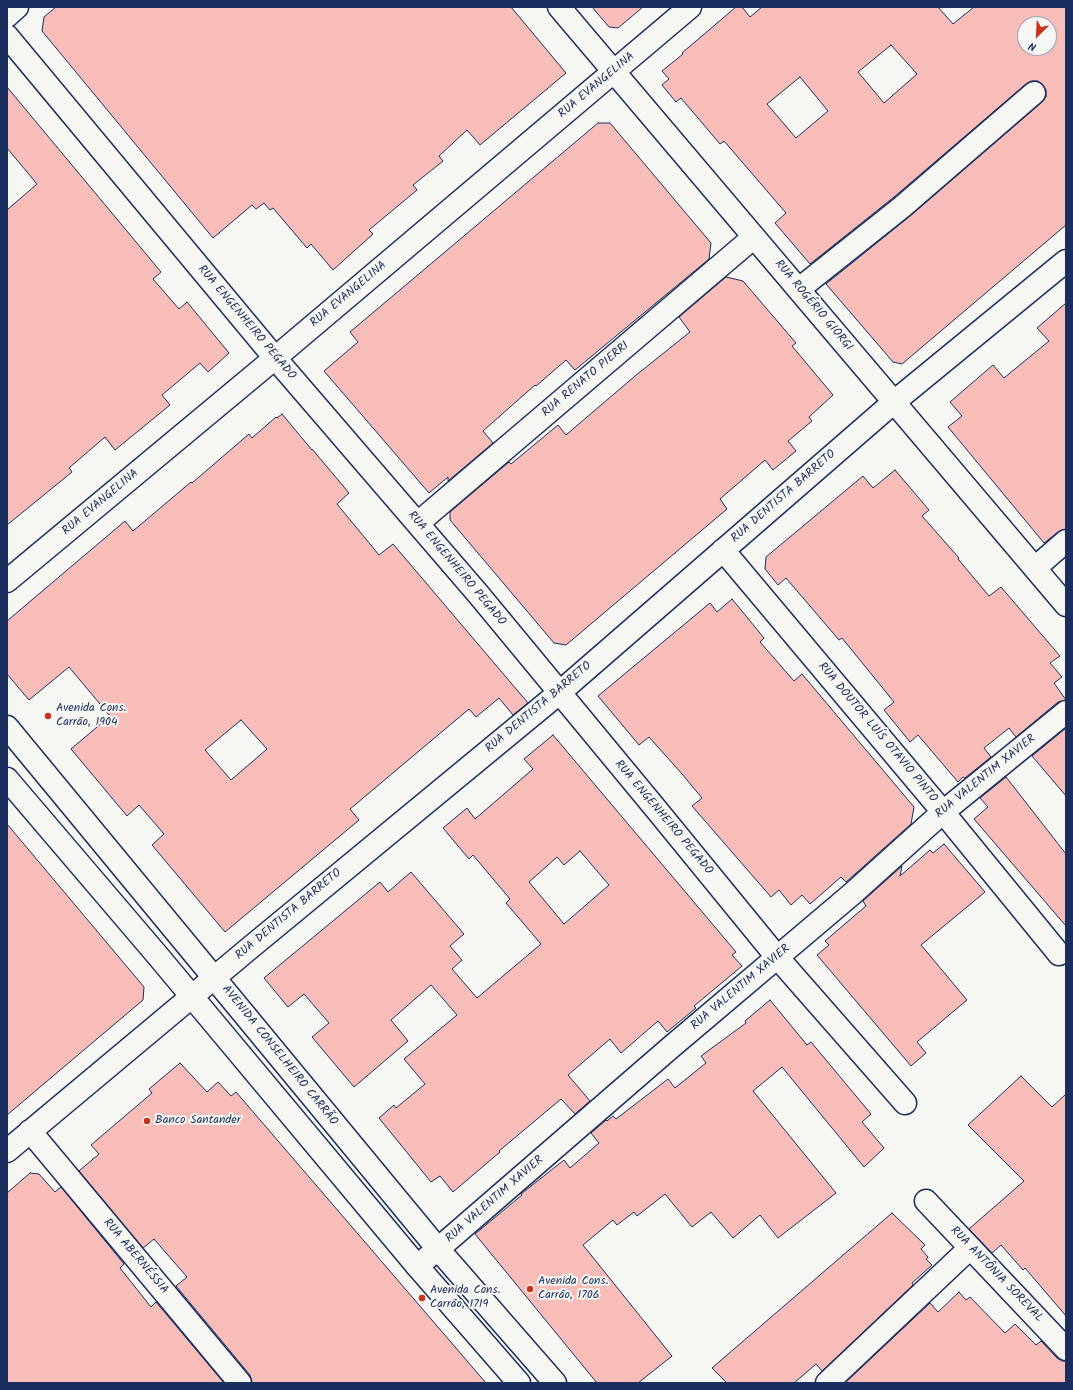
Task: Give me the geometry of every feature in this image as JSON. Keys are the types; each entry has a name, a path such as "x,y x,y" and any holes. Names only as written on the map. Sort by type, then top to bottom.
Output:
{"street":[{"path":"7,16 17,7"},
{"name":"RUA ROGÉRIO GIORGI","path":"559,7 1066,605"},
{"name":"RUA EVANGELINA","path":"7,581 275,358 690,7"},
{"name":"RUA ENGENHEIRO PEGADO","path":"7,36 275,358 418,523 777,957 905,1103"},
{"path":"798,289 902,207 1034,93"},
{"name":"RUA RENATO PIERRI","path":"418,523 754,237"},
{"name":"RUA DENTISTA BARRETO","path":"7,1151 559,693 894,402 1066,261"},
{"path":"1035,568 1066,541"},
{"name":"RUA DOUTOR LUÍS OTAVIO PINTO","path":"723,550 943,812 1059,954"},
{"name":"RUA VALENTIM XAVIER","path":"417,1266 852,894 943,812 1066,712"},
{"name":"AVENIDA CONSELHEIRO CARRÃO","path":"7,726 438,1249 555,1383"},
{"path":"7,779 417,1266 519,1383"},
{"name":"RUA ABERNÉSSIA","path":"30,1131 240,1383"},
{"name":"RUA ANTÔNIA SOREVAL","path":"926,1202 1066,1349"},
{"path":"827,1383 970,1248"}],"building":[{"path":"56,7 511,7 566,73 480,145 467,130 439,156 443,161 413,185 417,190 369,230 373,234 333,270 311,244 307,248 273,208 270,210 264,203 256,209 252,205 213,238 42,31 44,17"},
{"path":"592,7 643,7 618,28 609,27"},
{"path":"736,7 742,7 750,17 762,7 938,7 953,24 974,7 1066,7 1066,225 902,364 893,362 826,284 910,216 1042,102 1046,97 1046,90 1043,85 1038,81 1031,81 1026,84 894,197 810,264 775,223 786,213 724,141 720,144 681,98 676,102 662,85 669,79 662,71 683,54 682,53","holes":["891,45 917,74 884,103 858,72","800,77 828,111 796,138 767,104"]},
{"path":"7,87 161,272 153,279 179,309 187,302 229,353 208,372 200,363 162,395 170,405 115,450 105,437 69,468 72,472 7,525 7,210 37,184 7,148"},
{"path":"598,123 610,123 711,243 709,259 575,370 566,360 536,386 535,385 483,431 493,443 448,481 448,477 429,493 324,371 358,342 350,332"},
{"path":"726,277 743,281 796,343 792,346 833,395 809,417 812,421 788,441 796,451 773,470 765,460 720,499 727,509 566,645 554,643 450,520 450,512 509,462 511,464 558,425 566,435 635,376 690,332 679,317"},
{"path":"1066,303 1066,529 1058,532 1044,543 948,427 962,416 950,402 993,365 1004,378 1049,341 1037,328"},
{"path":"282,414 349,493 337,504 379,555 393,544 528,703 513,715 499,698 476,717 469,709 350,809 359,820 225,932 152,845 164,834 139,805 127,816 71,749 110,716 69,667 29,700 7,674 7,621 125,521 133,531 249,434 252,438 276,417 277,418","holes":["241,720 267,749 231,780 205,750"]},
{"path":"895,470 929,510 922,516 959,558 958,559 989,596 1001,587 1060,656 1050,663 1062,677 1054,683 1066,700 1058,702 1016,737 1009,728 984,748 991,757 958,782 918,735 910,742 884,710 894,702 842,638 839,640 786,578 778,585 765,569 766,557 863,476 873,488"},
{"path":"732,599 764,638 760,642 794,681 802,674 914,807 911,824 846,882 841,877 810,904 802,895 791,905 779,890 771,897 692,806 702,798 682,774 649,737 639,745 598,696 710,603 717,612"},
{"path":"1066,728 1066,796 1032,756"},
{"path":"553,735 736,952 732,955 742,966 694,1006 696,1008 667,1032 658,1021 621,1053 610,1039 568,1075 590,1101 575,1114 561,1099 453,1192 440,1176 431,1182 379,1118 394,1105 396,1108 425,1084 404,1059 457,1015 431,985 391,1020 408,1041 354,1087 312,1037 329,1023 304,994 288,1007 264,978 380,882 388,892 411,872 464,934 450,946 462,960 452,969 477,998 541,944 506,903 510,899 473,855 469,859 443,828 467,808 475,819 533,769 524,759","holes":["580,851 609,885 564,924 529,882 557,857 564,865"]},
{"path":"1006,777 1066,854 1066,926 974,819 988,807 980,798"},
{"path":"7,824 144,987 143,1000 7,1115"},
{"path":"944,844 985,892 921,945 967,1000 917,1042 926,1053 911,1066 817,955 829,945 825,941 866,906 863,901 902,866 900,876 930,850 933,853"},
{"path":"770,1000 807,1045 811,1042 871,1114 862,1122 884,1148 864,1167 782,1067 753,1091 836,1193 778,1238 760,1215 733,1238 711,1212 692,1227 665,1194 637,1216 634,1212 617,1225 613,1220 583,1245 672,1356 638,1383 597,1383 475,1234 522,1195 521,1194 564,1160 570,1168 599,1143 591,1133 606,1120 607,1121 613,1116 616,1119 668,1079 675,1088 706,1063 701,1056 746,1023 745,1021"},
{"path":"180,1063 207,1092 218,1082 231,1096 236,1092 486,1383 252,1383 250,1375 176,1286 187,1277 154,1239 143,1248 79,1171 99,1154 91,1145 152,1093 149,1089"},
{"path":"1021,1076 1052,1107 1066,1094 1066,1316 1025,1268 1023,1270 1001,1245 992,1253 969,1229 1024,1181 968,1125"},
{"path":"30,1173 39,1174 55,1192 61,1187 124,1264 120,1268 151,1307 156,1302 224,1383 7,1383 7,1193"},
{"path":"892,1213 925,1245 921,1249 928,1257 926,1259 932,1265 912,1283 913,1285 822,1371 816,1364 794,1383 727,1383 712,1368"},
{"path":"959,1292 966,1300 970,1297 1005,1333 1015,1324 1036,1345 1041,1341 1057,1358 1062,1361 1066,1361 1066,1383 845,1383 930,1303 938,1312"}],"place":[{"name":"Avenida Cons. Carrão, 1904","path":"48,716"},
{"name":"Banco Santander","path":"147,1121"},
{"name":"Avenida Cons. Carrão, 1706","path":"530,1289"},
{"name":"Avenida Cons. Carrão, 1719","path":"422,1298"}]}
